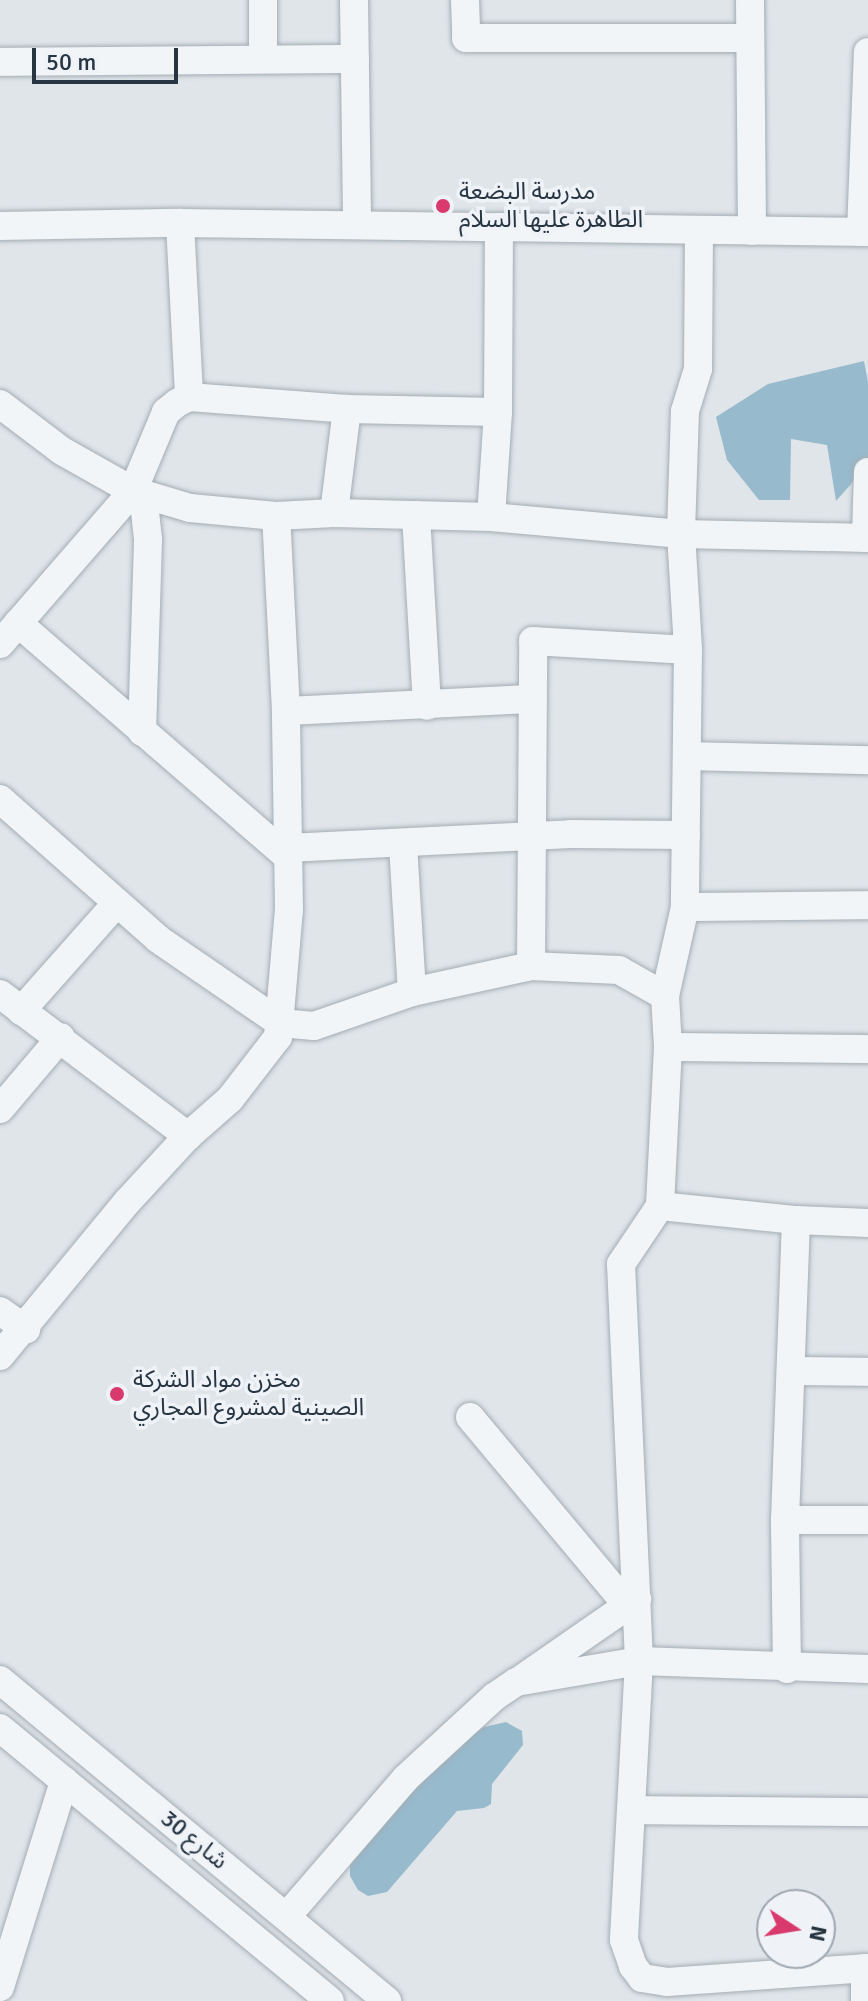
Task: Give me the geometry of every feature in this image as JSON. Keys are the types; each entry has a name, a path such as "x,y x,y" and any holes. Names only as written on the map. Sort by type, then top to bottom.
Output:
{"street":[{"path":"263,0 263,58"},
{"path":"354,0 357,225"},
{"path":"465,0 466,38 750,38"},
{"path":"750,0 752,231"},
{"path":"0,226 180,223 865,232 868,52"},
{"path":"0,62 355,59"},
{"path":"180,223 189,397"},
{"path":"491,517 498,412 499,227"},
{"path":"699,230 698,369 685,411 681,534 688,650 685,907 665,996 668,1047 660,1206 621,1264 632,1602 639,1661 624,1940 633,1966 642,1978 670,1991 867,1968 865,2001"},
{"path":"498,412 347,409 189,397 166,412 138,492 9,634 142,732 287,852 571,834 686,835"},
{"path":"334,513 347,409"},
{"path":"3,413 62,451 138,492 190,508 276,516 334,513 491,517 681,534 867,538 868,472"},
{"path":"138,492 148,539 142,732"},
{"path":"416,515 427,706"},
{"path":"0,1356 26,1329 127,1202 188,1136 230,1099 278,1037 289,909 286,711 276,516"},
{"path":"531,966 533,641 688,650"},
{"path":"286,711 531,699"},
{"path":"687,756 868,760"},
{"path":"0,799 158,939 280,1023 314,1026 412,992 531,966 619,970 665,996"},
{"path":"403,845 412,992"},
{"path":"117,903 10,1002 61,1037 188,1136"},
{"path":"685,907 868,905"},
{"path":"0,1109 61,1037"},
{"path":"668,1047 868,1049"},
{"path":"660,1206 796,1220 868,1223"},
{"path":"787,1669 785,1520 796,1220"},
{"path":"0,1311 26,1329"},
{"path":"791,1371 868,1372"},
{"path":"470,1417 632,1602"},
{"path":"785,1520 868,1520"},
{"path":"287,1916 406,1778 494,1697 632,1602"},
{"path":"516,1682 639,1661 787,1669 868,1669"},
{"name":"شارع 30","path":"0,1680 387,2001"},
{"name":"شارع 30","path":"0,1728 330,2001"},
{"path":"0,1987 64,1781"},
{"path":"631,1810 868,1812"},
{"path":"222,1912 233,1912 246,1902 248,1885"},
{"path":"288,1966 290,1949 302,1938 312,1937"}],"water":[{"path":"864,361 868,382 868,465 836,501 827,445 791,439 790,500 759,500 727,460 716,417 768,384"},
{"path":"506,1722 522,1731 523,1745 492,1784 491,1804 484,1808 457,1811 387,1892 368,1896 358,1890 350,1876 350,1861 359,1848 459,1744 484,1727"}],"place":[{"name":"مدرسة البضعة الطاهرة عليها السلام","path":"443,206"},
{"name":"مخزن مواد الشركة الصينية لمشروع المجاري","path":"117,1394"}]}
